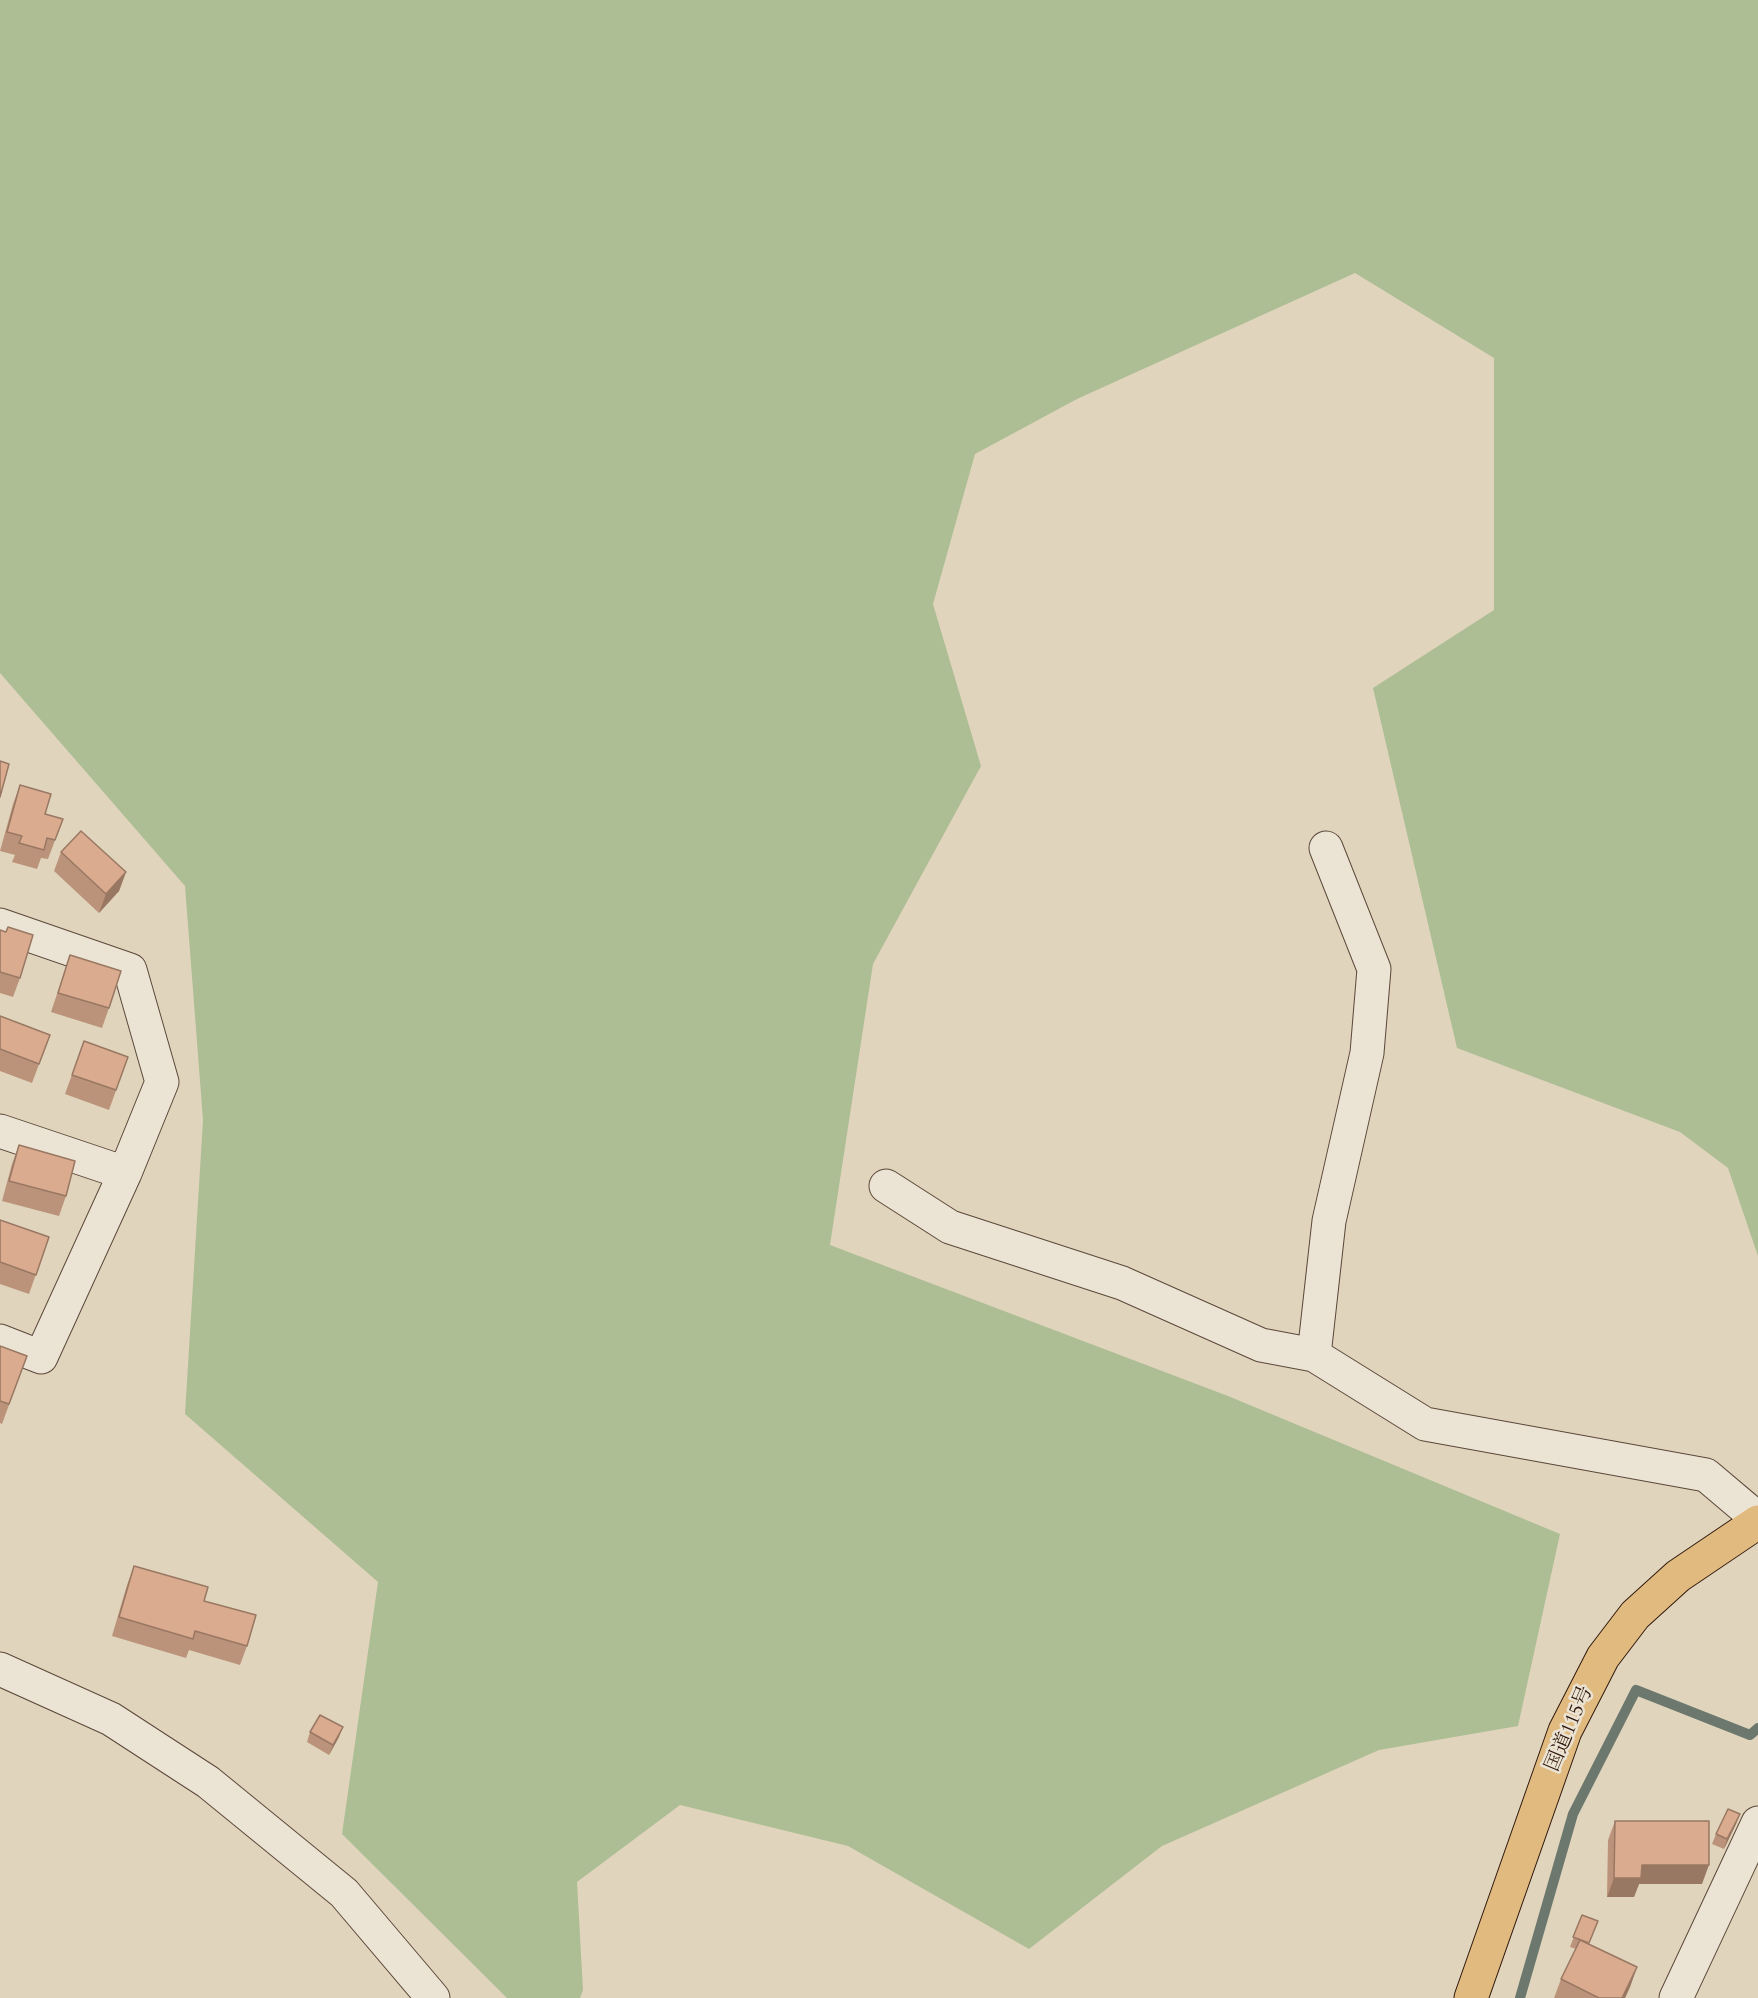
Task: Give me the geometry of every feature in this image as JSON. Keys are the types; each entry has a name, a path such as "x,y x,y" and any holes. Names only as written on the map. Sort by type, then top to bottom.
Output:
{"highway":[{"name":"国道115号","path":"1471,1998 1565,1731 1603,1657 1635,1615 1678,1575 1758,1520"}],"street":[{"path":"1314,1356 1329,1221 1367,1053 1374,969 1326,848"},
{"path":"0,926 130,970 162,1082 125,1173 41,1357 0,1341"},
{"path":"0,1131 125,1173"},
{"path":"886,1186 950,1227 1122,1283 1261,1345 1314,1356 1425,1424 1706,1475 1758,1520"},
{"path":"0,1669 111,1719 208,1782 344,1893 433,1998"},
{"path":"1676,1998 1758,1823"}],"green space":[{"path":"0,0 1758,0 1758,1256 1728,1168 1680,1132 1457,1048 1373,688 1494,610 1494,358 1355,273 1077,399 975,454 933,604 981,766 873,964 830,1245 1228,1396 1560,1534 1518,1726 1379,1750 1162,1846 1029,1949 848,1846 680,1805 577,1882 583,1990 580,1998 507,1998 342,1834 378,1582 185,1414 203,1120 185,886 0,673"}],"building":[{"path":"0,761 9,764 0,797"},
{"path":"20,785 51,794 45,814 63,819 55,840 47,838 44,850 19,843 22,836 7,832"},
{"path":"81,831 126,872 106,894 61,852"},
{"path":"8,927 33,935 20,978 0,972 0,930 6,932"},
{"path":"70,955 121,971 109,1008 58,993"},
{"path":"0,1016 50,1035 39,1064 0,1049"},
{"path":"84,1041 128,1057 116,1090 72,1075"},
{"path":"19,1145 75,1161 66,1196 9,1181"},
{"path":"0,1220 49,1237 36,1275 0,1262"},
{"path":"0,1346 27,1356 9,1404 0,1401"},
{"path":"134,1566 208,1587 204,1601 256,1615 247,1646 195,1631 193,1639 119,1617"},
{"path":"320,1715 343,1727 333,1745 310,1732"},
{"path":"1728,1809 1740,1814 1727,1839 1716,1834"},
{"path":"1615,1821 1709,1821 1709,1865 1642,1865 1641,1878 1614,1878"},
{"path":"1582,1915 1598,1921 1589,1943 1573,1937"},
{"path":"1580,1940 1637,1967 1622,1998 1599,1998 1561,1979"}],"waterway":[{"path":"1520,1998 1573,1814 1636,1690 1750,1735 1758,1728"}]}
